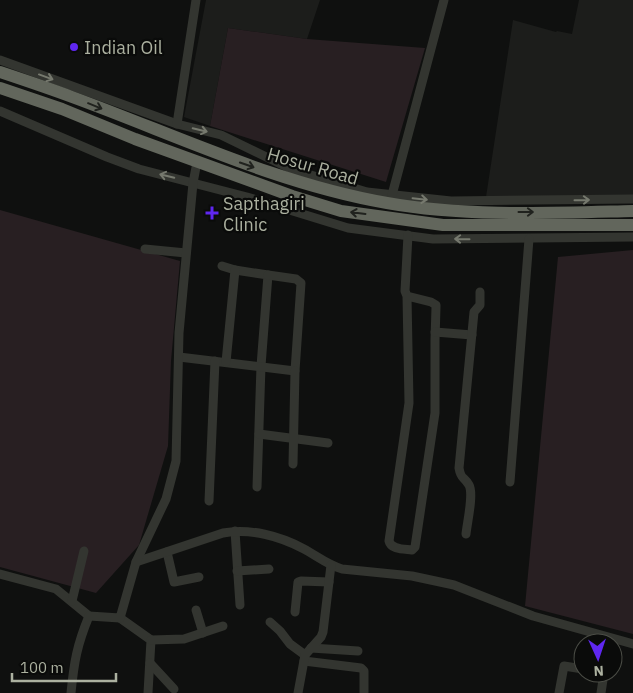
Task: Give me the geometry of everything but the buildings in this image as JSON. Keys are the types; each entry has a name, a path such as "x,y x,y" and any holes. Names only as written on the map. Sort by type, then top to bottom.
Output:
{"highway":[{"name":"Hosur Road","path":"0,72 74,92 238,162 326,191 430,209 493,206 633,211"},
{"name":"Hosur Road","path":"0,88 62,109 197,162 292,196 341,211 420,223 476,226 633,225"}],"street":[{"path":"177,124 196,0"},
{"path":"392,195 444,0"},
{"path":"0,60 74,92 177,124 221,135 292,169 367,192 493,206 633,199"},
{"path":"0,112 131,166 247,197 348,228 433,239 633,237"},
{"path":"120,618 136,562 166,500 176,461 180,318 193,183 197,162"},
{"path":"407,296 436,305 435,413 415,547 412,550 392,547 388,541 409,404 407,296 405,291 408,236"},
{"path":"510,482 529,239"},
{"path":"145,248 186,253"},
{"path":"222,266 235,270 296,279 301,283 295,371 293,464"},
{"path":"226,362 235,270"},
{"path":"257,487 261,366 268,275"},
{"path":"466,534 471,493 470,486 460,476 459,468 474,312 480,304 480,292"},
{"path":"435,332 472,335"},
{"path":"179,357 295,371"},
{"path":"209,501 215,361"},
{"path":"259,434 294,437 328,443"},
{"path":"136,562 222,533 235,531 255,532 297,545 331,565 412,576 454,585 533,616 588,633"},
{"path":"235,531 240,604"},
{"path":"72,601 84,551"},
{"path":"167,552 174,582 199,577"},
{"path":"298,693 307,655 323,632 331,565"},
{"path":"237,571 269,569"},
{"path":"0,574 56,589 89,616 120,618 151,640 184,639 223,626"},
{"path":"295,612 298,582 329,582"},
{"path":"196,610 203,633"},
{"path":"71,693 75,656 89,616"},
{"path":"270,622 290,644 307,655 361,668 365,674 364,692"},
{"path":"148,693 151,640"},
{"path":"307,655 358,651"},
{"path":"150,662 174,689"},
{"path":"559,693 564,666 573,667"}],"shaded area":[{"path":"206,0 320,0 307,39 228,28 210,126 184,117"},
{"path":"579,0 633,0 633,196 486,197 513,20 556,32 572,34"},
{"path":"228,28 307,39 425,48 386,182 210,126"},
{"path":"0,210 180,261 171,361 168,446 139,545 96,593 0,567"},
{"path":"633,250 633,634 525,606 558,257"}],"place":[{"name":"Indian Oil","path":"74,47"},
{"name":"Sapthagiri Clinic","path":"212,213"}]}
